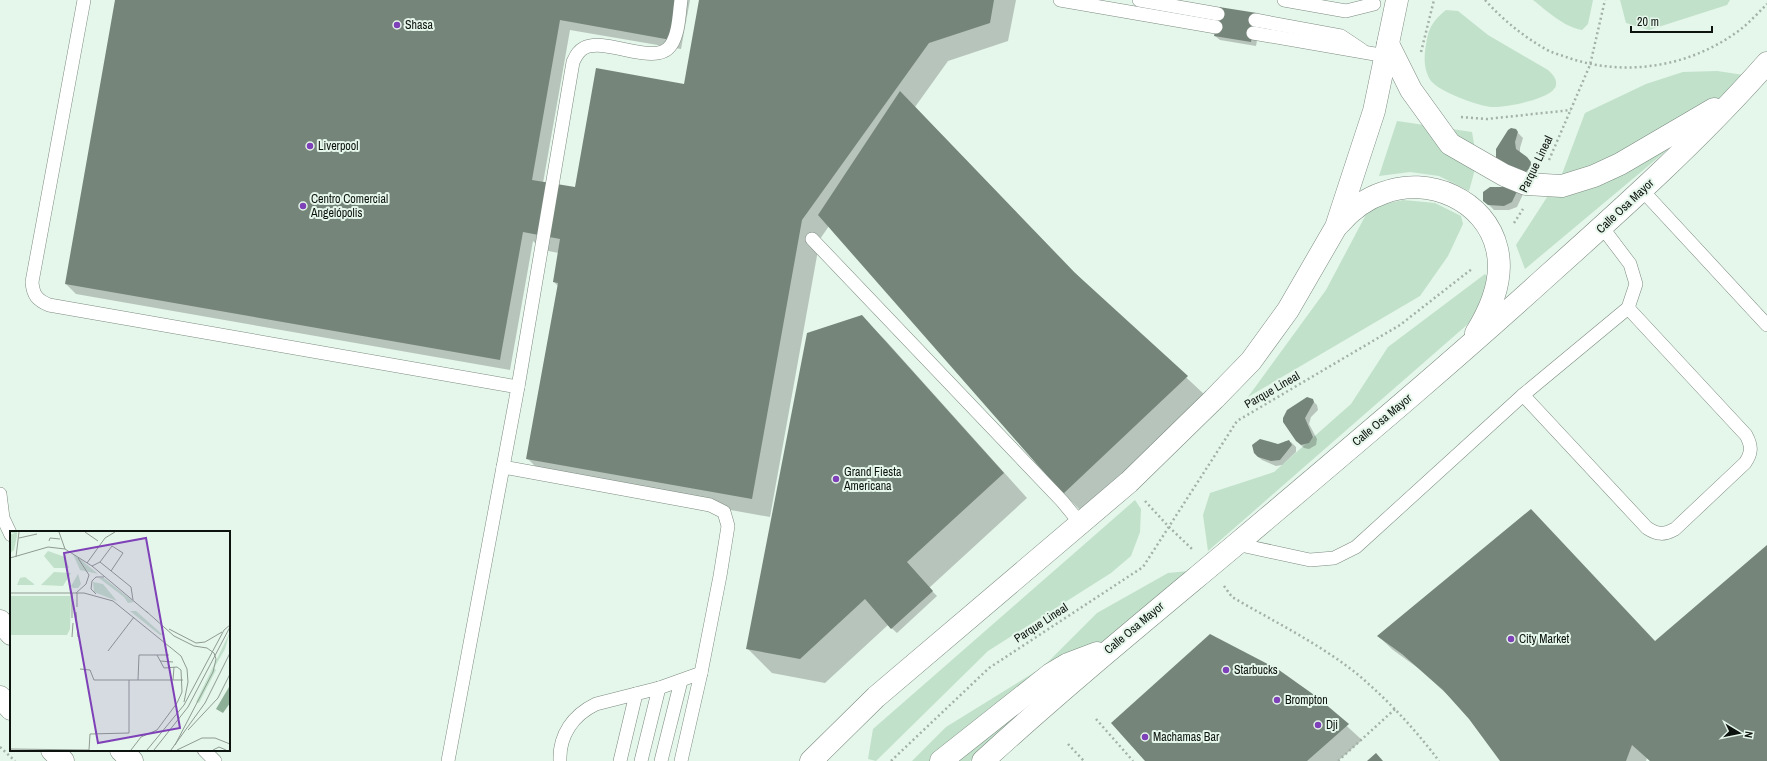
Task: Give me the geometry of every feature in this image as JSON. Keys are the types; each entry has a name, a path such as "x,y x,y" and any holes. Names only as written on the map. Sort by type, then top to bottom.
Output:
{"street":[{"path":"811,761 876,697 1081,524 1128,482 1214,399 1250,361 1288,310 1336,227 1374,111 1396,4"},
{"path":"1387,50 1411,90 1450,144 1504,175 1526,184 1562,186 1594,176 1620,164 1675,130 1737,97"},
{"name":"Calle Osa Mayor","path":"983,761 1035,713 1111,648 1468,348 1642,190 1737,97 1767,63"},
{"path":"1336,227 1350,212 1366,200 1384,192 1415,187 1452,194 1471,206 1485,223 1497,249 1499,272 1493,300 1485,320 1468,348"},
{"path":"0,621 10,633"},
{"path":"941,761 1051,674 1068,664 1111,648"},
{"path":"0,697 10,708"},
{"path":"53,751 63,761"},
{"path":"121,751 132,761"}],"lane":[{"path":"84,0 32,282 33,292 39,301 49,305 518,387"},
{"path":"448,761 518,387 573,62 578,52 586,47 596,45 652,54 663,52 670,46 675,37 681,0"},
{"path":"1060,0 1217,20 1139,0"},
{"path":"1284,0 1346,11 1374,4"},
{"path":"1352,0 1374,4 1396,4"},
{"path":"1254,27 1365,52 1387,50"},
{"path":"1642,190 1767,325"},
{"path":"1236,544 1310,560 1334,558 1356,547 1523,395 1628,308 1636,284 1630,264 1602,227"},
{"path":"812,239 1081,524"},
{"path":"1523,395 1647,528 1655,534 1666,534 1675,529 1745,463 1750,454 1750,444 1746,435 1628,308"},
{"path":"503,467 710,505 724,512 728,526 701,673 681,761"},
{"path":"0,494 3,518 10,533"},
{"path":"560,761 561,745 564,735 578,714 596,704 659,688 701,673"},
{"path":"661,761 681,681"},
{"path":"642,761 659,688"},
{"path":"620,761 636,694"},
{"path":"205,751 215,761"}],"path":[{"path":"1485,0 1506,22 1527,38 1550,52 1590,65 1633,68 1662,65 1705,51 1741,29 1767,4"},
{"name":"Parque Lineal","path":"891,761 989,668 1143,567 1237,421 1400,325 1497,249 1539,184 1590,65 1605,0"},
{"path":"1430,116 1487,119 1570,110"},
{"path":"1128,482 1169,527 1209,565 1232,597 1318,646 1355,673 1395,709 1422,738 1439,761"},
{"path":"1338,761 1395,709"},
{"path":"1096,719 1133,761"},
{"path":"1068,744 1084,761"},
{"path":"0,747 15,761"}],"green space":[{"path":"1533,0 1593,0 1588,24 1582,30 1569,26"},
{"path":"1620,0 1730,0 1727,5 1649,30 1626,23"},
{"path":"1446,10 1458,11 1488,35 1548,70 1556,80 1556,85 1553,90 1528,102 1492,107 1460,98 1442,90 1429,78 1426,71 1425,52 1430,28"},
{"path":"1717,71 1744,75 1684,136 1525,269 1516,245 1562,174 1585,113 1646,84 1683,72"},
{"path":"1397,121 1472,132 1477,162 1469,191 1439,176 1410,172 1379,176"},
{"path":"1403,200 1435,203 1461,216 1463,224 1448,256 1420,296 1248,397 1326,290 1370,207"},
{"path":"1485,274 1489,279 1476,317 1208,551 1203,515 1210,493 1274,472 1351,404 1388,347"},
{"path":"1135,500 1141,509 1140,532 1131,556 1111,573 988,651 876,761 868,759 873,729"},
{"path":"1189,571 970,761 912,761 946,727 1043,667 1097,613 1168,573"}],"building":[{"path":"115,0 678,0 671,40 560,20 532,180 575,187 596,68 684,84 699,0 994,0 990,23 929,43 802,220 752,499 526,459 558,283 553,282 560,239 523,232 500,360 65,284"},
{"path":"1219,7 1257,13 1251,42 1214,36"},
{"path":"900,91 1074,272 1188,376 1063,494 818,215"},
{"path":"1511,128 1516,129 1518,132 1515,142 1516,149 1531,162 1530,168 1523,174 1496,158 1496,149 1508,130"},
{"path":"1490,187 1519,187 1512,202 1504,206 1488,205 1483,201 1483,192"},
{"path":"862,315 1004,473 907,562 933,591 891,629 865,599 800,659 746,649 807,333"},
{"path":"1307,397 1313,399 1314,402 1305,418 1313,437 1309,443 1301,445 1296,441 1283,422 1283,418 1287,410"},
{"path":"1260,439 1278,444 1289,440 1292,445 1280,460 1271,461 1258,457 1254,453 1252,445"},
{"path":"1531,509 1655,641 1767,545 1767,761 1650,761 1632,745 1626,761 1500,761 1469,719 1443,690 1402,654 1377,636"},
{"path":"1210,634 1279,670 1317,697 1349,724 1307,761 1145,761 1111,723"},
{"path":"1376,753 1383,761 1367,761"}],"place":[{"name":"Shasa","path":"397,25"},
{"name":"Liverpool","path":"310,146"},
{"name":"Centro Comercial Angelópolis","path":"303,206"},
{"name":"Grand Fiesta Americana","path":"836,479"},
{"name":"City Market","path":"1511,639"},
{"name":"Starbucks","path":"1226,670"},
{"name":"Brompton","path":"1277,700"},
{"name":"Dji","path":"1318,725"},
{"name":"Machamas Bar","path":"1145,737"}]}
